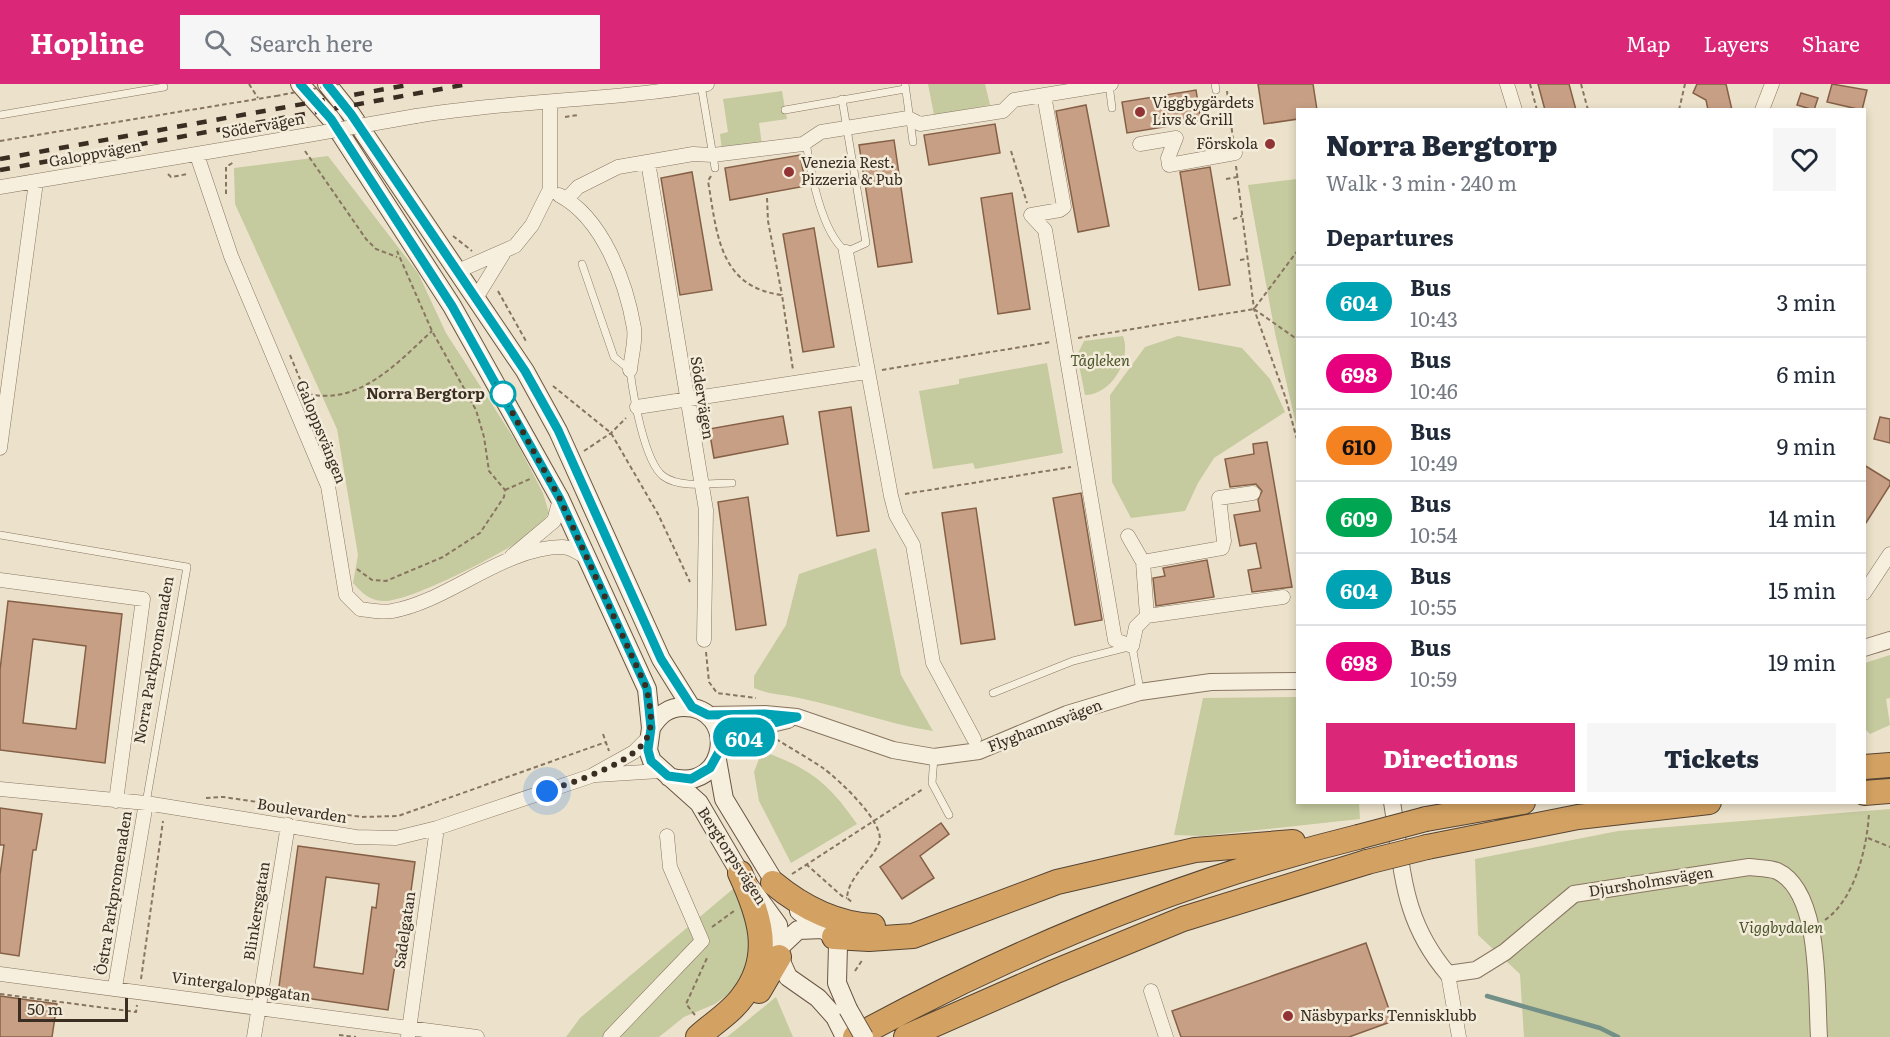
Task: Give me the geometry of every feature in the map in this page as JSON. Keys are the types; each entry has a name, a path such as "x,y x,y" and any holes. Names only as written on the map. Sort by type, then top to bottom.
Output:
{"highway":[{"path":"1866,767 1890,765"},
{"path":"1867,803 1890,791"},
{"path":"855,1037 1024,954 1168,894 1277,857 1426,819 1512,804"},
{"path":"906,1037 1183,919 1367,862 1578,817 1692,804"},
{"path":"828,933 942,926 1057,882 1195,850 1358,837"},
{"path":"696,1026 743,997 759,966 761,926 740,873"},
{"path":"778,881 796,902 827,917 869,932"},
{"path":"709,1037 751,1002 768,978 780,952"},
{"path":"937,1037 1054,972"}],"main road":[{"name":"Bergtorpsvägen","path":"300,84 331,119 446,297 560,499 647,689 651,761 699,803 740,873 778,925 780,952 788,977 842,1013 864,1037"},
{"name":"Bergtorpsvägen","path":"327,84 351,114 525,371 558,430 661,659 700,711 716,726 720,740 718,755 724,799 792,906 828,933 838,945 837,982 845,1037"},
{"path":"649,733 666,711 676,707 700,711"},
{"path":"664,774 691,779 702,775 718,755"},
{"path":"780,952 798,930 828,933"}],"street":[{"path":"567,199 578,187 618,167 693,154 714,162 806,142 821,132 909,118 921,124 1003,111 1014,100 1110,84"},
{"path":"1507,84 1514,108"},
{"path":"1763,108 1772,84"},
{"name":"Södervägen","path":"197,155 304,139 481,105 632,95 704,85"},
{"path":"1031,215 1060,210 1064,207 1044,94"},
{"path":"458,272 503,254 515,246 532,225 550,189 550,102"},
{"path":"1140,144 1176,138 1168,158 1169,165 1235,153"},
{"name":"Galoppsvängen","path":"197,155 231,256 328,486 346,595 360,609 392,611 418,602 506,561 540,551 564,547 587,558"},
{"name":"Galoppvägen","path":"0,187 197,155"},
{"name":"Södervägen","path":"648,162 706,530 704,639"},
{"path":"0,448 36,182"},
{"path":"550,189 567,199 602,235 616,269 634,330 630,370"},
{"path":"1031,215 1045,230 1115,640 1132,646 1136,627 1147,616 1283,597"},
{"path":"846,252 866,372 891,496 896,515 913,546 933,663 974,739"},
{"path":"476,298 503,254"},
{"path":"637,407 866,372"},
{"path":"1143,562 1222,548 1224,541 1219,498 1253,493"},
{"name":"Galoppsvängen","path":"506,561 554,521 560,499"},
{"path":"1128,536 1143,562 1147,616"},
{"path":"1866,590 1890,554"},
{"name":"Norra Parkpromenaden","path":"0,580 143,599 116,801"},
{"path":"1866,647 1890,640"},
{"name":"Flyghamnsvägen","path":"700,711 766,719 797,717 893,750 934,757 978,751 1067,714 1140,692 1211,682 1296,681"},
{"path":"718,755 766,719"},
{"name":"Boulevarden","path":"0,789 146,803 356,837 396,838 437,828 591,776 634,752 649,733"},
{"name":"Boulevarden","path":"591,776 664,774"},
{"name":"Östra Parkpromenaden","path":"115,987 146,803"},
{"path":"1392,804 1402,879 1414,923 1434,957 1448,974 1460,1037"},
{"name":"Blinkersgatan","path":"254,1037 288,825"},
{"name":"Sadelgatan","path":"408,1032 437,828"},
{"path":"610,1037 702,941 670,867 667,836"},
{"name":"Djursholmsvägen","path":"1448,974 1476,970 1505,952 1574,894 1749,867 1776,871 1795,885 1811,923 1819,1037"},
{"name":"Vintergaloppsgatan","path":"0,974 259,1006 408,1032 477,1037"},
{"path":"1151,991 1166,1037"}],"lane":[{"path":"1110,84 1112,108"},
{"path":"704,85 714,162"},
{"path":"785,110 905,86 913,142"},
{"path":"0,115 164,87"},
{"path":"806,142 811,173 834,242 846,252 866,243 842,99"},
{"path":"582,264 614,357 630,370 651,460 663,476 676,482 732,483"},
{"name":"Norra Parkpromenaden","path":"0,535 187,567 146,803"},
{"path":"993,693 1073,661 1132,646 1140,692"},
{"path":"934,757 932,783 949,815"}],"path":[{"path":"249,84 258,98"},
{"path":"282,84 296,103"},
{"path":"0,141 339,84"},
{"path":"1227,84 1254,309 1296,437"},
{"path":"1530,84 1536,108"},
{"path":"1581,84 1587,108"},
{"path":"1679,108 1685,84"},
{"path":"304,139 366,239 376,249 398,257"},
{"path":"1011,151 1031,215"},
{"path":"228,200 225,189 226,167 239,158"},
{"path":"714,162 708,181 721,250 730,267 748,284 765,293 782,295"},
{"path":"1226,179 1238,177"},
{"path":"767,198 768,221 796,383"},
{"path":"1233,219 1242,216"},
{"path":"451,234 468,245 480,263"},
{"path":"351,565 372,579 386,581 443,557 480,533 504,497 505,490 489,471 484,437 476,410 432,331 396,249"},
{"path":"866,372 1254,309 1296,253"},
{"path":"1240,260 1247,259"},
{"path":"488,276 528,344"},
{"path":"1254,309 1296,339"},
{"path":"308,394 327,398 345,395 390,370 432,331"},
{"path":"288,351 308,394 336,471"},
{"path":"550,384 611,433 658,514 692,586"},
{"path":"579,454 611,433 637,407"},
{"path":"891,496 1085,465"},
{"path":"505,490 536,477"},
{"path":"704,639 709,682 717,693 755,697 766,704 768,733 824,769 846,787 879,829 880,839 847,889 847,898"},
{"path":"202,798 223,797 363,817 398,816 606,742"},
{"path":"778,881 932,783"},
{"path":"1811,923 1826,920 1836,912 1858,871 1868,838 1867,803"},
{"path":"1868,838 1890,847"},
{"path":"806,864 853,903 866,906 870,914 866,956 856,966 854,974"},
{"path":"696,1026 686,1004 709,952"},
{"path":"339,1035 356,1037"}],"green space":[{"path":"928,84 985,84 990,105 934,115"},
{"path":"782,91 787,119 759,123 762,145 722,151 720,134 728,132 723,99"},
{"path":"328,156 418,273 446,333 517,443 543,493 549,513 536,529 522,539 460,574 414,593 383,601 370,598 353,583 358,555 337,429 235,204 234,168"},
{"path":"1296,179 1296,425 1275,333 1248,185"},
{"name":"Tågleken","path":"1123,336 1125,355 1117,374 1103,389 1085,395 1077,355 1084,341"},
{"path":"1178,336 1242,348 1270,379 1285,412 1214,458 1198,483 1185,511 1131,518 1112,482 1110,395 1145,347"},
{"path":"1047,363 1063,453 975,469 973,463 933,469 919,391 959,384 959,379"},
{"path":"876,548 901,675 933,731 754,688 754,676 786,625 799,574"},
{"path":"1890,655 1890,698 1886,699 1890,725 1870,734 1866,730 1866,663"},
{"path":"1296,697 1296,804 1359,804 1360,819 1202,836 1174,835 1203,698"},
{"path":"762,751 805,770 816,778 837,797 857,824 791,863 759,801 754,772"},
{"name":"Viggbydalen","path":"1890,809 1890,1037 1524,1037 1520,974 1478,935 1475,859 1618,831"},
{"path":"734,888 747,907 750,961 735,989 715,1004 684,1017 659,1037 566,1037 580,1018"},
{"path":"776,997 793,1037 727,1037"}],"building":[{"path":"1258,84 1313,84 1317,108 1296,108 1296,119 1264,124"},
{"path":"1538,84 1569,84 1575,108 1544,108"},
{"path":"1697,84 1726,84 1732,108 1708,108 1706,100 1693,93"},
{"path":"1832,84 1867,90 1862,108 1827,102"},
{"path":"1196,90 1201,121 1127,133 1122,102"},
{"path":"1801,93 1818,98 1815,108 1797,105"},
{"path":"1086,105 1109,226 1078,232 1056,111"},
{"path":"995,124 1000,153 929,165 924,135"},
{"path":"894,140 912,262 878,267 859,145"},
{"path":"800,155 806,186 730,200 725,168"},
{"path":"1210,167 1230,285 1199,290 1180,172"},
{"path":"692,172 712,290 680,295 661,178"},
{"path":"1012,193 1030,309 998,314 981,198"},
{"path":"814,228 834,347 803,352 783,234"},
{"path":"851,407 869,531 837,536 819,412"},
{"path":"783,416 788,444 714,458 709,429"},
{"path":"1880,417 1890,419 1890,443 1874,439"},
{"path":"1267,442 1292,587 1252,592 1248,570 1261,568 1256,543 1240,546 1234,515 1260,511 1258,500 1262,491 1256,484 1230,487 1225,459 1254,454 1253,444"},
{"path":"1866,466 1890,481 1890,485 1866,523"},
{"path":"1081,493 1102,620 1075,625 1053,498"},
{"path":"748,497 766,625 736,630 718,502"},
{"path":"976,508 995,639 961,644 942,513"},
{"path":"1207,560 1214,597 1156,606 1153,578 1165,576 1163,568"},
{"path":"8,601 122,614 105,763 0,750 0,670","holes":["33,639 86,646 76,729 23,723"]},
{"path":"0,808 42,814 36,850 33,850 19,956 0,953 0,875 4,845 0,845"},
{"path":"941,823 949,834 920,856 934,878 902,899 880,867"},
{"path":"298,846 415,862 407,920 402,919 388,1010 278,994","holes":["326,877 379,884 376,908 372,907 363,974 314,967"]},
{"path":"1366,943 1393,1021 1349,1037 1181,1037 1172,1011"},
{"path":"0,996 57,1004 52,1037 0,1037"}],"waterway":[{"path":"1487,996 1600,1028 1618,1037"}],"railway":[{"path":"0,159 413,84"},
{"path":"0,170 468,84"}],"bus line":[{"name":"604","path":"300,84 331,119 452,306 560,499 647,689 651,728 647,739 651,761 668,776 679,780 691,779 702,775 710,768 717,760 720,750 767,725 797,717 765,714 708,715 692,707 661,659 558,430 525,371 392,178 351,114 327,84"}],"place":[{"name":"Viggbygärdets Livs & Grill","path":"1140,112"},
{"name":"Förskola","path":"1270,144"},
{"name":"Venezia Rest. Pizzeria & Pub","path":"789,172"},
{"name":"Norra Bergtorp","path":"503,394"},
{"name":"Näsbyparks Tennisklubb","path":"1288,1016"}],"route":[{"path":"503,394 497,385 560,499 647,689 650,708 651,728 647,739 634,752 591,776 547,791"}]}
